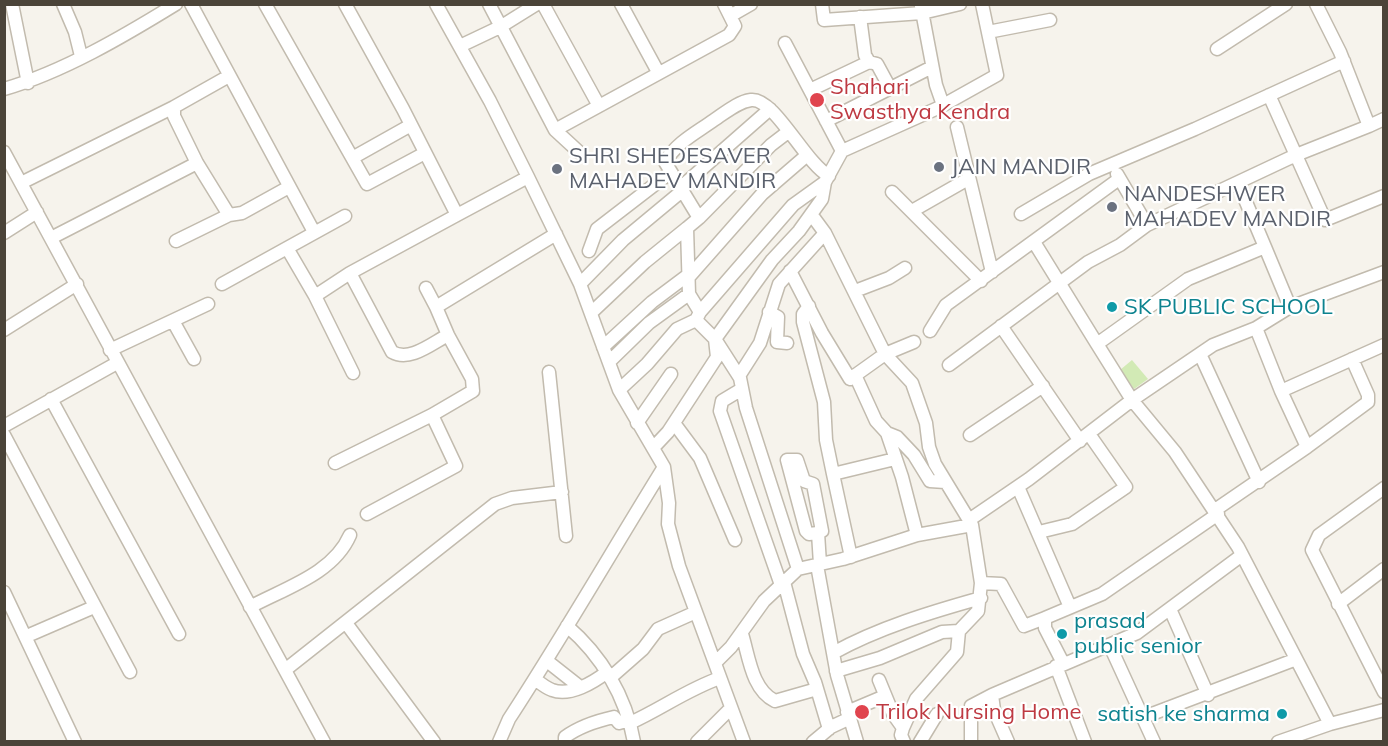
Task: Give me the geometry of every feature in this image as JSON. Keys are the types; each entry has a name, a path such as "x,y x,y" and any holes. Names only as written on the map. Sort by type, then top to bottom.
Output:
{"street":[{"path":"12,4 28,82"},
{"path":"63,4 75,32 81,56"},
{"path":"4,89 28,82 81,56 135,29 176,4"},
{"path":"191,4 314,232"},
{"path":"266,4 354,157 367,184 425,153"},
{"path":"345,4 457,215"},
{"path":"436,4 528,177 577,279 619,390 664,467 669,503 668,525 679,566 744,741"},
{"path":"489,4 555,130 580,153"},
{"path":"460,46 500,27 537,4"},
{"path":"543,4 599,106"},
{"path":"621,4 658,72"},
{"path":"555,130 729,35 735,26 727,10 751,4"},
{"path":"822,4 824,20 960,4"},
{"path":"653,448 674,423 717,357 715,339 772,260 800,231 822,199 827,179 842,151 943,105 997,75 982,4"},
{"path":"1216,49 1286,4"},
{"path":"1316,4 1344,61 1369,126"},
{"path":"921,9 932,68 943,105"},
{"path":"860,17 865,55 869,62"},
{"path":"988,32 1050,20"},
{"path":"785,43 842,151"},
{"path":"1021,214 1089,174 1344,61"},
{"path":"810,90 869,62 877,64 890,88"},
{"path":"826,121 932,68"},
{"path":"21,183 174,107 229,76"},
{"path":"1269,95 1325,220 1383,196"},
{"path":"699,218 665,162 671,153 692,134 739,104 761,101 827,179"},
{"path":"174,107 174,116 197,163 229,215"},
{"path":"577,279 770,109"},
{"path":"949,365 1088,262 1120,245 1147,225 1296,155 1383,119"},
{"path":"354,157 411,125"},
{"path":"957,127 992,272"},
{"path":"591,313 645,262 699,218 771,145 788,132"},
{"path":"4,152 324,741"},
{"path":"603,347 652,302 688,276 762,194 806,156"},
{"path":"51,238 197,163"},
{"path":"1113,164 1119,179 1147,225"},
{"path":"589,251 597,229 671,172"},
{"path":"315,296 350,273 528,177"},
{"path":"619,390 647,364 677,329 698,316 793,205 827,179"},
{"path":"912,211 968,179"},
{"path":"930,331 946,305 1119,179"},
{"path":"1238,183 1290,308"},
{"path":"176,241 229,215 242,213 289,188"},
{"path":"891,192 981,281"},
{"path":"4,233 37,212"},
{"path":"811,214 825,233 885,354 912,383 926,423 929,447 945,482 970,523 981,583 978,611 959,631 957,652 916,699 903,728 901,735 904,741"},
{"path":"222,284 345,216"},
{"path":"687,228 689,294 698,316 739,376 798,569"},
{"path":"739,376 756,352 780,284 825,233"},
{"path":"436,307 558,239"},
{"path":"1034,242 1132,400 1175,452 1216,512 1242,555 1294,660 1330,724"},
{"path":"1097,344 1188,279 1265,246"},
{"path":"287,248 315,296 353,373"},
{"path":"855,291 889,278 905,268"},
{"path":"790,271 822,333 850,378 885,354 914,342"},
{"path":"716,662 742,634 754,613 798,569 851,557 917,535 970,523 1132,400 1214,345 1256,328 1290,308 1383,272"},
{"path":"350,273 392,352 400,356 409,356 448,335"},
{"path":"4,330 77,284"},
{"path":"335,463 432,415 469,394 474,386 426,288"},
{"path":"609,362 649,323 689,294"},
{"path":"110,350 208,304"},
{"path":"809,306 803,314 803,322 824,402 826,440 851,557"},
{"path":"769,312 778,317 777,342 788,343"},
{"path":"173,321 194,359"},
{"path":"1001,326 1043,386 1126,487 1072,524 1039,532"},
{"path":"1256,328 1281,391 1307,447"},
{"path":"1281,391 1383,345"},
{"path":"1200,354 1259,482"},
{"path":"981,583 1002,585 1024,626 1102,594 1368,402 1368,395 1352,359"},
{"path":"4,426 117,363"},
{"path":"549,372 566,536"},
{"path":"637,423 671,374"},
{"path":"855,375 876,421 887,434 917,535"},
{"path":"970,435 1043,386"},
{"path":"742,389 722,401 719,405 720,411 782,583 829,729"},
{"path":"51,399 179,634"},
{"path":"366,514 456,466 432,415"},
{"path":"674,423 690,441 704,465 735,540"},
{"path":"887,434 897,437 914,455 930,482 945,482"},
{"path":"4,435 130,672"},
{"path":"833,474 896,459"},
{"path":"818,533 809,534 806,531 787,460 797,460 804,481 813,484 822,531 818,533 818,565 836,671 856,741"},
{"path":"499,741 509,718 547,661 664,467"},
{"path":"1018,487 1070,607"},
{"path":"1383,488 1319,535 1312,550 1383,692"},
{"path":"285,670 495,504 512,498 562,492"},
{"path":"250,607 328,566 344,549 350,535"},
{"path":"971,741 971,706 1059,664 1110,646 1137,633 1242,555"},
{"path":"1338,604 1383,569"},
{"path":"4,592 27,636 75,741"},
{"path":"833,653 856,640 981,598"},
{"path":"27,636 94,607"},
{"path":"1170,609 1208,695"},
{"path":"535,680 553,691 566,691 609,675 643,649 658,628 696,612"},
{"path":"1045,618 1045,628 1085,741"},
{"path":"345,623 434,741"},
{"path":"567,626 589,645 609,675 629,722 634,741"},
{"path":"836,671 880,658 942,632 959,631"},
{"path":"742,634 756,679 762,693 768,698 775,701 817,689"},
{"path":"1110,646 1154,741"},
{"path":"1144,717 1208,695 1294,660"},
{"path":"547,661 580,687"},
{"path":"565,741 565,737 574,731 601,720 614,717 619,723 629,722 720,678"},
{"path":"879,680 903,728"},
{"path":"992,695 994,710 1008,741"},
{"path":"813,741 848,715 885,696"},
{"path":"698,741 731,708"},
{"path":"1278,741 1383,710"},
{"path":"920,741 937,714"}],"green space":[{"path":"1132,360 1148,379 1134,389 1120,370"}],"place":[{"name":"Shahari Swasthya Kendra","path":"817,100"},
{"name":"JAIN MANDIR","path":"939,167"},
{"name":"SHRI SHEDESAVER MAHADEV MANDIR","path":"557,169"},
{"name":"NANDESHWER MAHADEV MANDIR","path":"1112,207"},
{"name":"SK PUBLIC SCHOOL","path":"1112,307"},
{"name":"prasad public senior","path":"1062,634"},
{"name":"Trilok Nursing Home","path":"862,712"},
{"name":"satish ke sharma","path":"1282,714"}]}
